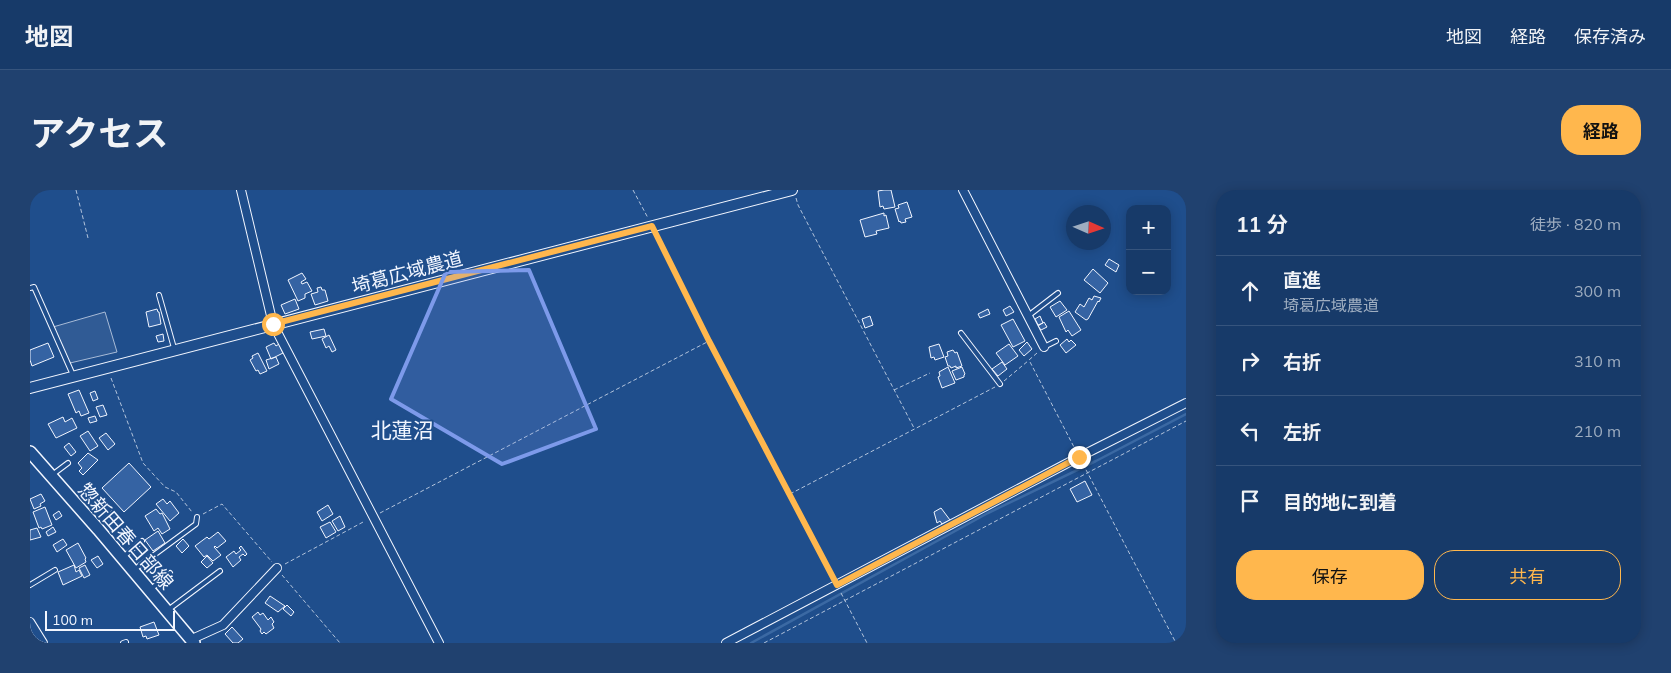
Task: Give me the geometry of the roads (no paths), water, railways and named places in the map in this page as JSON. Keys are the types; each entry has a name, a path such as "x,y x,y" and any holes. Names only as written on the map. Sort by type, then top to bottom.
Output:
{"main road":[{"name":"惣新田春日部線","path":"30,452 193,641"}],"street":[{"path":"241,190 273,324 439,643"},
{"path":"963,190 1044,347"},
{"name":"埼葛広域農道","path":"30,388 652,226 794,194"},
{"path":"726,643 837,587 1186,403"},
{"path":"193,641 223,625 277,568"},
{"path":"30,622 43,643"}],"lane":[{"path":"30,288 34,287 73,377"},
{"path":"1028,316 1058,293"},
{"path":"159,295 174,350"},
{"path":"962,333 1000,384"},
{"path":"1044,347 1056,341"},
{"path":"51,476 68,462"},
{"path":"133,570 196,524 197,517"},
{"path":"122,558 142,541"},
{"path":"30,585 55,570"},
{"path":"167,610 220,571"},
{"path":"150,590 170,573"}],"waterway":[{"path":"751,643 988,513 1096,461 1186,414"}],"district":[{"name":"北蓮沼","path":"402,430"}]}
